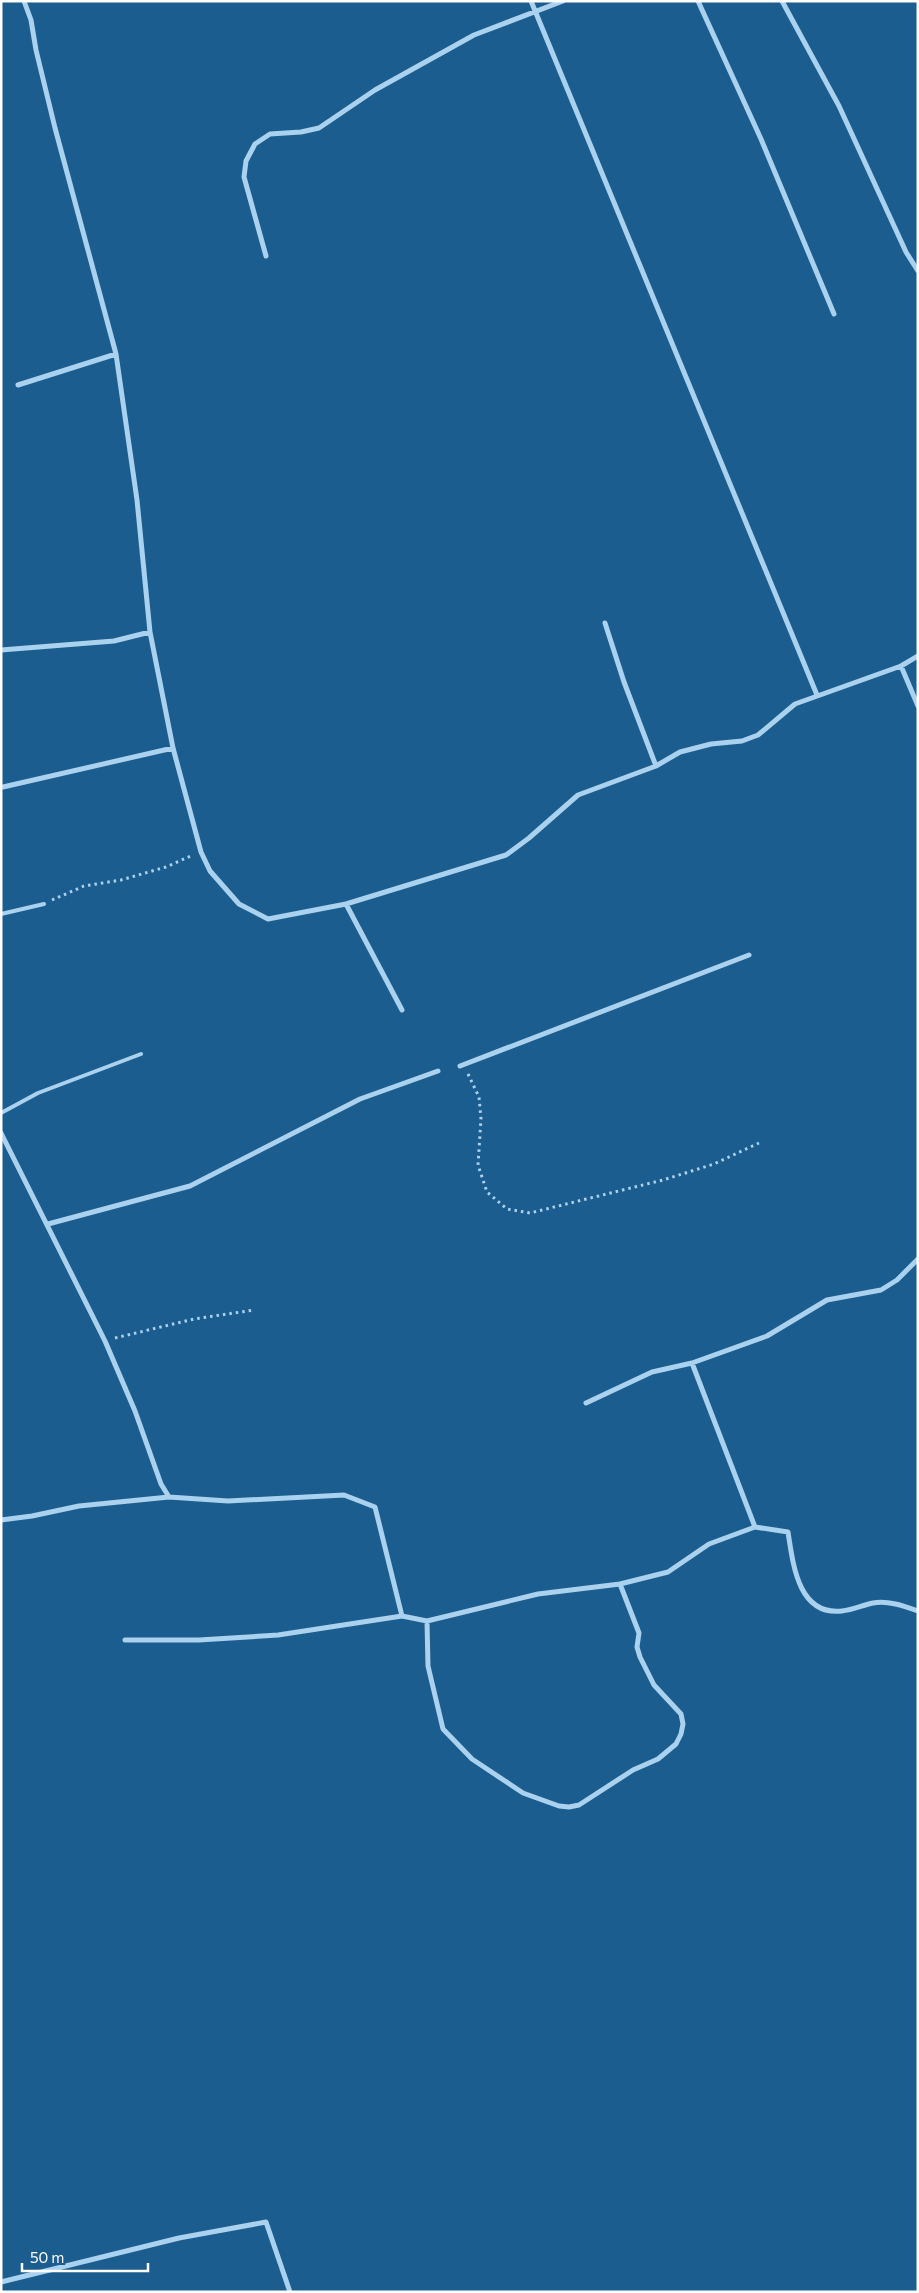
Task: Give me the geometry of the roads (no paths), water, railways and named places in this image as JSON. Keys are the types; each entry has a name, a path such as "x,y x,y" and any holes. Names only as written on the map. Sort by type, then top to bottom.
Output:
{"street":[{"path":"24,1 31,20 36,50 55,128 116,354 137,500 150,632 173,748 201,852 210,871 239,904 268,919 346,904 506,855 529,838 578,795 656,766 680,752 711,744 742,741 758,735 795,704 901,666 918,656"},
{"path":"531,1 817,695"},
{"path":"266,256 244,177 246,161 255,144 270,134 301,132 319,128 375,90 474,35 563,1"},
{"path":"698,1 779,179 834,314"},
{"path":"782,1 840,106 906,252 918,271"},
{"path":"18,385 116,354"},
{"path":"605,623 624,682 656,766"},
{"path":"1,650 114,641 150,632"},
{"path":"901,666 918,706"},
{"path":"3,787 173,748"},
{"path":"346,904 402,1010"},
{"path":"460,1066 749,955"},
{"path":"48,1224 190,1186 360,1098 438,1071"},
{"path":"1,1133 48,1224 104,1341 135,1411 161,1484 169,1498"},
{"path":"586,1402 652,1372 692,1364 766,1336 827,1300 881,1290 897,1280 918,1259"},
{"path":"692,1364 755,1527"},
{"path":"1,1520 32,1516 79,1506 169,1498 228,1501 344,1495 375,1507 402,1616"},
{"path":"125,1640 198,1640 278,1635 402,1616 427,1621 538,1594 620,1584 668,1572 709,1544 755,1527 788,1532 792,1557 802,1592 816,1606 831,1611 843,1611 875,1602 892,1603 918,1611"},
{"path":"427,1621 428,1666 443,1729 472,1759 523,1793 558,1806 569,1807 578,1805 633,1770 658,1759 676,1744 681,1734 683,1724 681,1714 654,1685 640,1657 637,1646 639,1633 620,1584"},
{"path":"1,2282 179,2238 266,2222 290,2292"}],"lane":[{"path":"1,914 44,904"},
{"path":"1,1113 38,1093 141,1054"}]}
